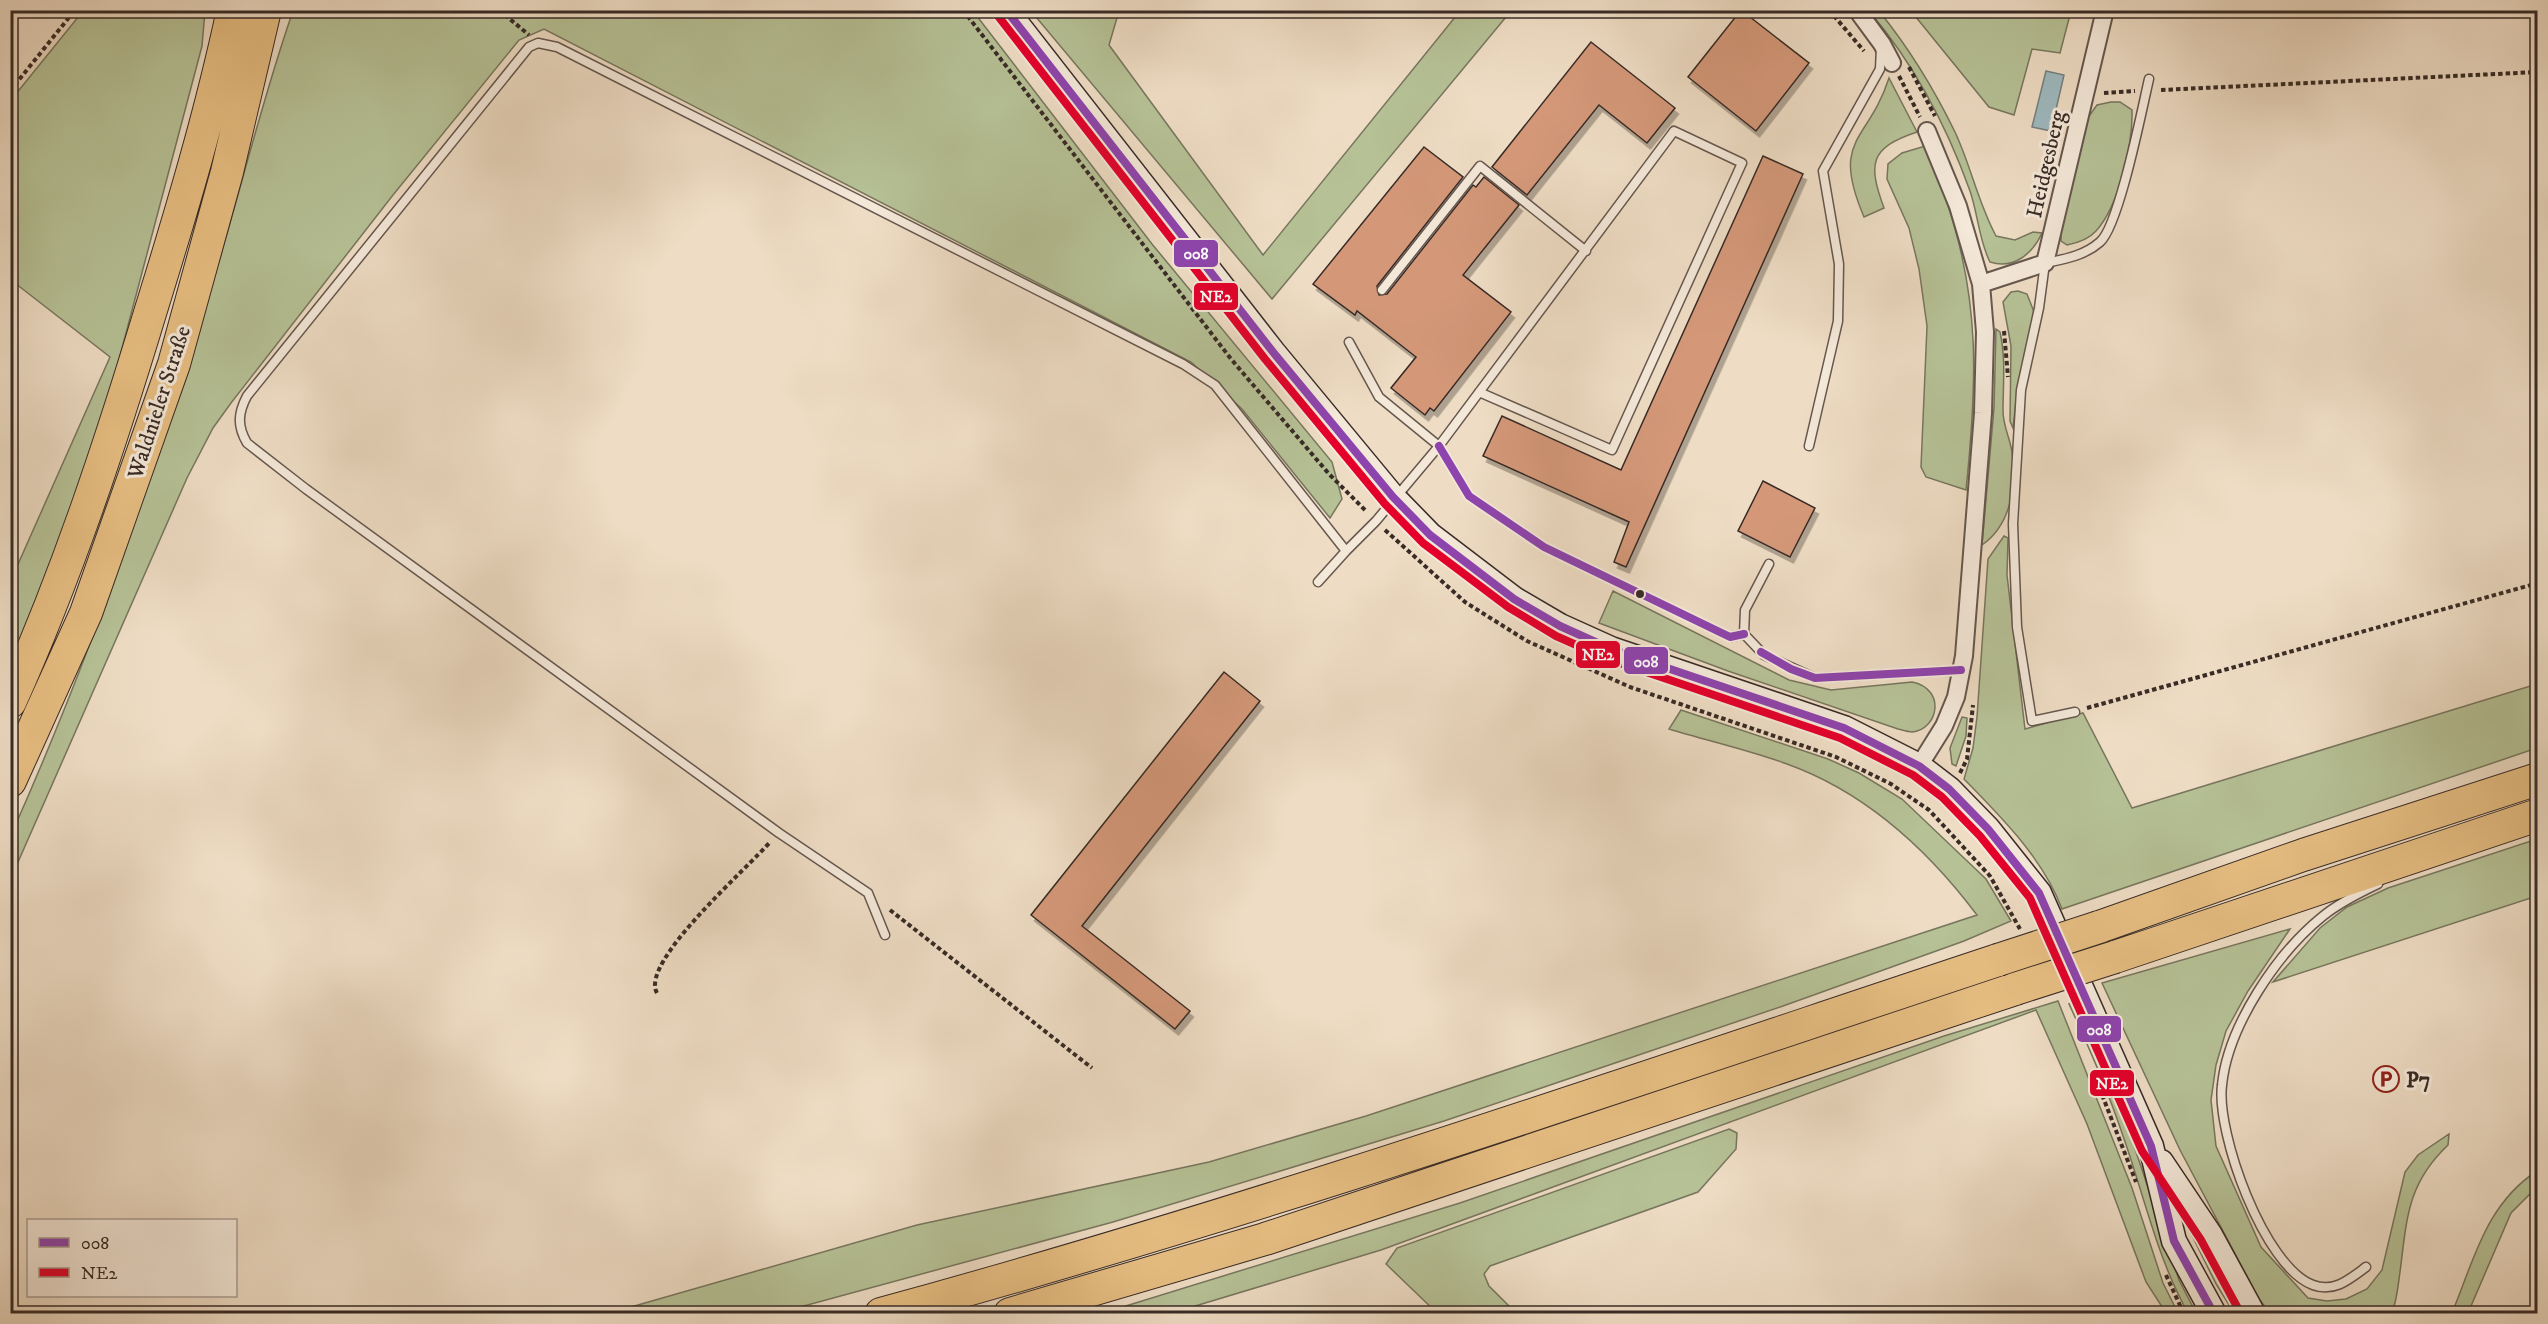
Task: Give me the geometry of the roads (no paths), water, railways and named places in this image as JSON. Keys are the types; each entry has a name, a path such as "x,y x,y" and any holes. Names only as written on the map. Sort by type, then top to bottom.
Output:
{"highway":[{"path":"222,62 228,10"},
{"name":"Waldnieler Straße","path":"10,702 57,594 113,436 171,246 222,62 233,10"},
{"name":"Waldnieler Straße","path":"10,781 86,613 174,364 254,62 265,10"},
{"path":"254,62 279,10"},
{"path":"881,1314 1047,1268 1342,1177 2099,927 2303,855 2538,779"},
{"path":"1010,1314 1265,1239 2538,815"}],"street":[{"path":"1006,10 1273,352 1394,497 1439,542 1514,599 1560,626 1611,649 1844,728 1919,766 1949,789 1988,829 2039,893 2151,1146 2210,1235 2253,1314"},
{"path":"1857,10 1882,44 1892,63"},
{"name":"Heidgesberg","path":"2045,263 2105,10"},
{"path":"1919,766 1944,726 1956,698 1961,670 1983,413 1985,305 1958,206 1927,131"},
{"path":"1981,284 2045,263"},
{"path":"2151,1146 2174,1241 2214,1314"}],"lane":[{"path":"885,935 868,893 779,833 306,489 247,443 241,434 239,414 247,396 529,47 538,43 557,46 1183,364 1215,385 1346,551"},
{"path":"1809,446 1839,321 1839,264 1823,171 1880,69 1882,44"},
{"path":"2075,712 2032,721 2017,627 2013,524 2021,390 2039,308 2045,263 2081,255 2103,241 2116,209 2149,79"},
{"path":"1318,582 1376,521 1439,446 1479,392 1586,251 1674,130 1742,163 1612,450 1479,392"},
{"path":"1382,290 1480,166 1586,251"},
{"path":"1349,342 1379,398 1439,446 1470,496 1544,547 1730,637 1744,633"},
{"path":"1769,564 1745,610 1744,633 1764,655 1815,678 1961,670"},
{"path":"2411,868 2503,825"},
{"path":"2366,1267 2344,1284 2314,1286 2301,1278 2270,1243 2251,1205 2226,1140 2222,1086 2226,1060 2244,1016 2286,956 2322,917 2391,878"}],"water":[{"path":"2046,71 2064,75 2051,131 2032,127"}],"place":[{"name":"P7","path":"2386,1079"}]}
